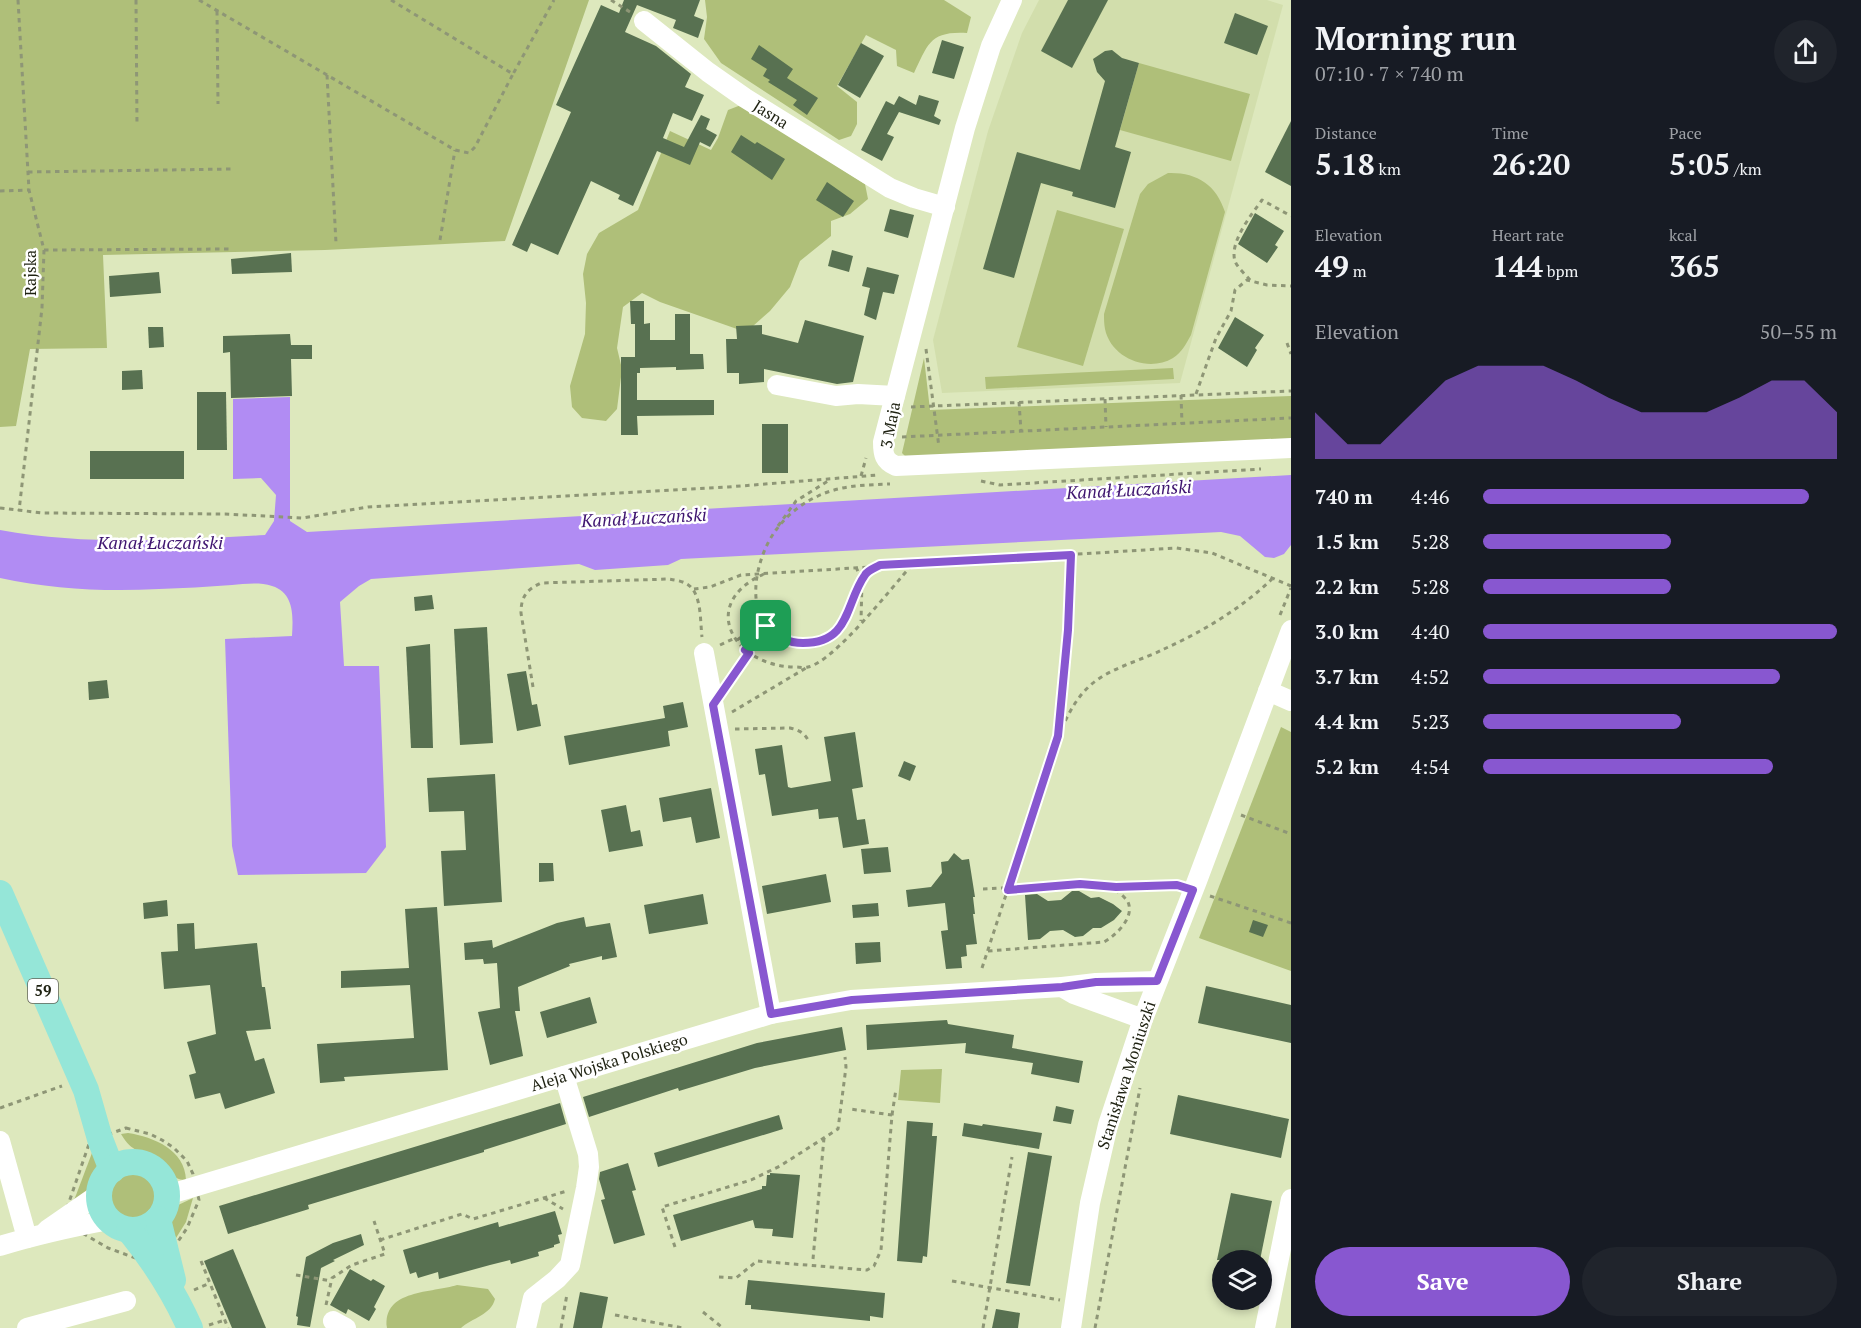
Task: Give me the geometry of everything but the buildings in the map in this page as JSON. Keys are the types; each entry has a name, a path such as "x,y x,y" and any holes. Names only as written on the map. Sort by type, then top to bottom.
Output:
{"main road":[{"name":"59","path":"0,893 75,1087 100,1139 122,1166"},
{"path":"119,1225 145,1228 158,1219 165,1208 166,1186 156,1171 149,1166 122,1166 103,1180 99,1194 101,1208 151,1256 183,1294"},
{"path":"158,1219 197,1328"}],"street":[{"name":"3 Maja","path":"1012,0 981,73 945,207 902,402 883,442 883,453 886,459 896,466 1291,448"},
{"name":"Jasna","path":"644,21 745,98 890,188 945,207"},
{"path":"777,385 837,396 858,394 902,402"},
{"name":"Stanisława Moniuszki","path":"1071,1328 1098,1161 1111,1115 1157,981 1185,887 1268,691 1284,626"},
{"path":"704,653 771,1014"},
{"path":"1268,691 1291,701"},
{"name":"Aleja Wojska Polskiego","path":"167,1195 771,1014 852,1000 1062,987 1096,982 1157,981"},
{"name":"Aleja Wojska Polskiego","path":"1062,987 1143,1019"},
{"path":"526,1328 533,1298 570,1265 586,1188 588,1154 564,1076"},
{"path":"0,1141 34,1236"},
{"path":"34,1236 99,1194"},
{"path":"1265,1328 1291,1199"},
{"path":"0,1246 34,1236 77,1228 119,1225"},
{"path":"27,1328 126,1301"}],"path":[{"name":"Rajska","path":"18,0 29,190 44,250 42,308 19,511"},
{"path":"136,0 137,126"},
{"path":"199,0 455,150 469,153 476,147 554,0"},
{"path":"391,0 513,74"},
{"path":"611,0 644,21"},
{"path":"217,11 218,104"},
{"path":"327,75 336,243"},
{"path":"440,240 455,150"},
{"path":"28,172 233,169"},
{"path":"0,191 29,190"},
{"path":"1291,216 1262,200 1237,241 1234,258 1250,280 1267,285 1291,286"},
{"path":"44,250 231,249"},
{"path":"1195,394 1216,338 1231,311 1235,290 1250,280"},
{"path":"925,339 942,463"},
{"path":"1287,343 1291,354"},
{"path":"902,402 933,406 1291,391"},
{"path":"1181,395 1182,424"},
{"path":"1105,398 1106,427"},
{"path":"1019,402 1021,431"},
{"path":"902,438 1291,418"},
{"path":"976,480 1000,485 1266,468"},
{"path":"0,507 43,513 225,514 303,518 368,507 728,487 861,476"},
{"path":"832,478 796,501 783,516 764,552 758,572 756,597 765,624 783,639 792,642 812,643 829,636 837,630 850,611 865,575 880,565"},
{"path":"776,530 797,509 818,496 849,486 896,484"},
{"path":"694,589 710,587 741,574 1176,548 1212,553 1291,587 1284,626"},
{"path":"1058,736 1068,630 1071,555"},
{"path":"716,719 835,651 913,564"},
{"path":"856,567 862,581 862,613 859,625"},
{"path":"768,572 742,586 732,600 728,616 731,630 747,651 769,663 808,667"},
{"path":"533,687 521,603 526,591 541,583 669,579 683,582 694,589 698,598 704,653"},
{"path":"982,968 1058,736 1072,707 1085,690 1097,680 1179,643 1254,597 1273,579"},
{"path":"737,640 765,624"},
{"path":"716,719 747,651 765,624"},
{"path":"716,719 790,728 798,730 806,736 809,742"},
{"path":"1239,815 1291,834"},
{"path":"983,890 1080,884 1113,887 1185,887 1252,912 1291,923"},
{"path":"988,951 1104,942 1115,936 1126,920 1129,909 1128,902 1113,887"},
{"path":"1173,895 1185,887"},
{"path":"675,1247 662,1207 751,1180 780,1166 838,1129 846,1067 845,1058"},
{"path":"1095,1328 1141,1083"},
{"path":"0,1107 75,1087"},
{"path":"719,1277 736,1278 757,1261 867,1270 874,1266 881,1251 896,1089"},
{"path":"850,1109 892,1115"},
{"path":"813,1259 825,1137"},
{"path":"983,1328 1012,1157"},
{"path":"380,1240 462,1214 473,1219 577,1188"},
{"path":"173,1249 187,1228 199,1200"},
{"path":"335,1321 332,1278 346,1267 385,1254 374,1221"},
{"path":"201,1261 228,1328"},
{"path":"296,1275 331,1281"},
{"path":"952,1281 1061,1300 1060,1309"},
{"path":"183,1294 210,1283"},
{"path":"561,1328 567,1291"},
{"path":"703,1312 723,1328"},
{"path":"615,1316 682,1328"},
{"path":"197,1328 225,1320"}],"shaded area":[{"path":"0,0 589,0 505,241 325,250 103,255 107,348 30,349 16,426 0,427"},
{"path":"705,0 944,0 971,17 967,33 945,34 932,41 914,73 897,66 896,50 866,35 837,86 857,102 857,124 851,136 839,140 721,63 704,39 707,17"},
{"path":"1039,0 1267,0 1283,5 1180,383 942,393 933,340 988,131 1022,33"},
{"path":"1139,63 1250,94 1231,161 1120,130"},
{"path":"741,105 865,184 868,199 850,214 831,221 831,236 800,261 790,287 770,311 753,326 737,329 660,302 642,293 623,307 617,348 622,369 617,409 606,421 582,418 572,407 570,386 585,334 586,303 583,274 587,254 599,233 638,210 670,131 711,150 728,110"},
{"path":"1168,173 1187,175 1204,182 1216,194 1225,212 1191,335 1173,358 1153,364 1142,363 1123,355 1115,348 1105,329 1104,314 1140,194 1148,184"},
{"path":"1057,210 1124,229 1083,366 1017,347"},
{"path":"924,358 930,410 1291,396 1291,441 906,457 902,453"},
{"path":"1173,368 1174,379 986,389 985,377"},
{"path":"1281,727 1291,732 1291,971 1199,938"},
{"path":"942,1069 940,1103 898,1100 901,1070"},
{"path":"128,1133 158,1142 174,1153 184,1170 186,1180 176,1178 155,1159 133,1148 121,1134"},
{"path":"95,1145 100,1168 89,1195 73,1203"},
{"path":"133,1174 149,1180 155,1196 149,1212 133,1218 117,1212 111,1196 117,1180"},
{"path":"193,1198 186,1222 176,1238 168,1220 176,1206"},
{"path":"457,1285 488,1289 495,1299 490,1309 461,1328 387,1328 388,1315 392,1306 401,1299"}],"water":[{"name":"Kanał Łuczański","path":"290,397 290,521 307,532 1291,475 1291,545 1284,554 1274,558 1265,557 1240,536 1221,532 681,559 668,565 595,570 579,564 371,579 340,602 344,666 379,666 386,847 366,873 238,875 232,846 225,639 292,636 291,607 285,594 272,586 257,584 99,590 39,585 0,578 0,530 99,540 166,540 265,535 274,521 276,495 261,478 233,479 233,399"}],"route":[{"path":"1071,555 1068,630 1058,736 1008,890 1080,884 1116,887 1177,885 1193,890 1157,981 1096,982 1062,987 956,995 852,1000 771,1014 713,705 749,653 745,650 766,626 775,635 792,642 802,644 822,640 843,624 865,575 880,565 1071,555"}]}
